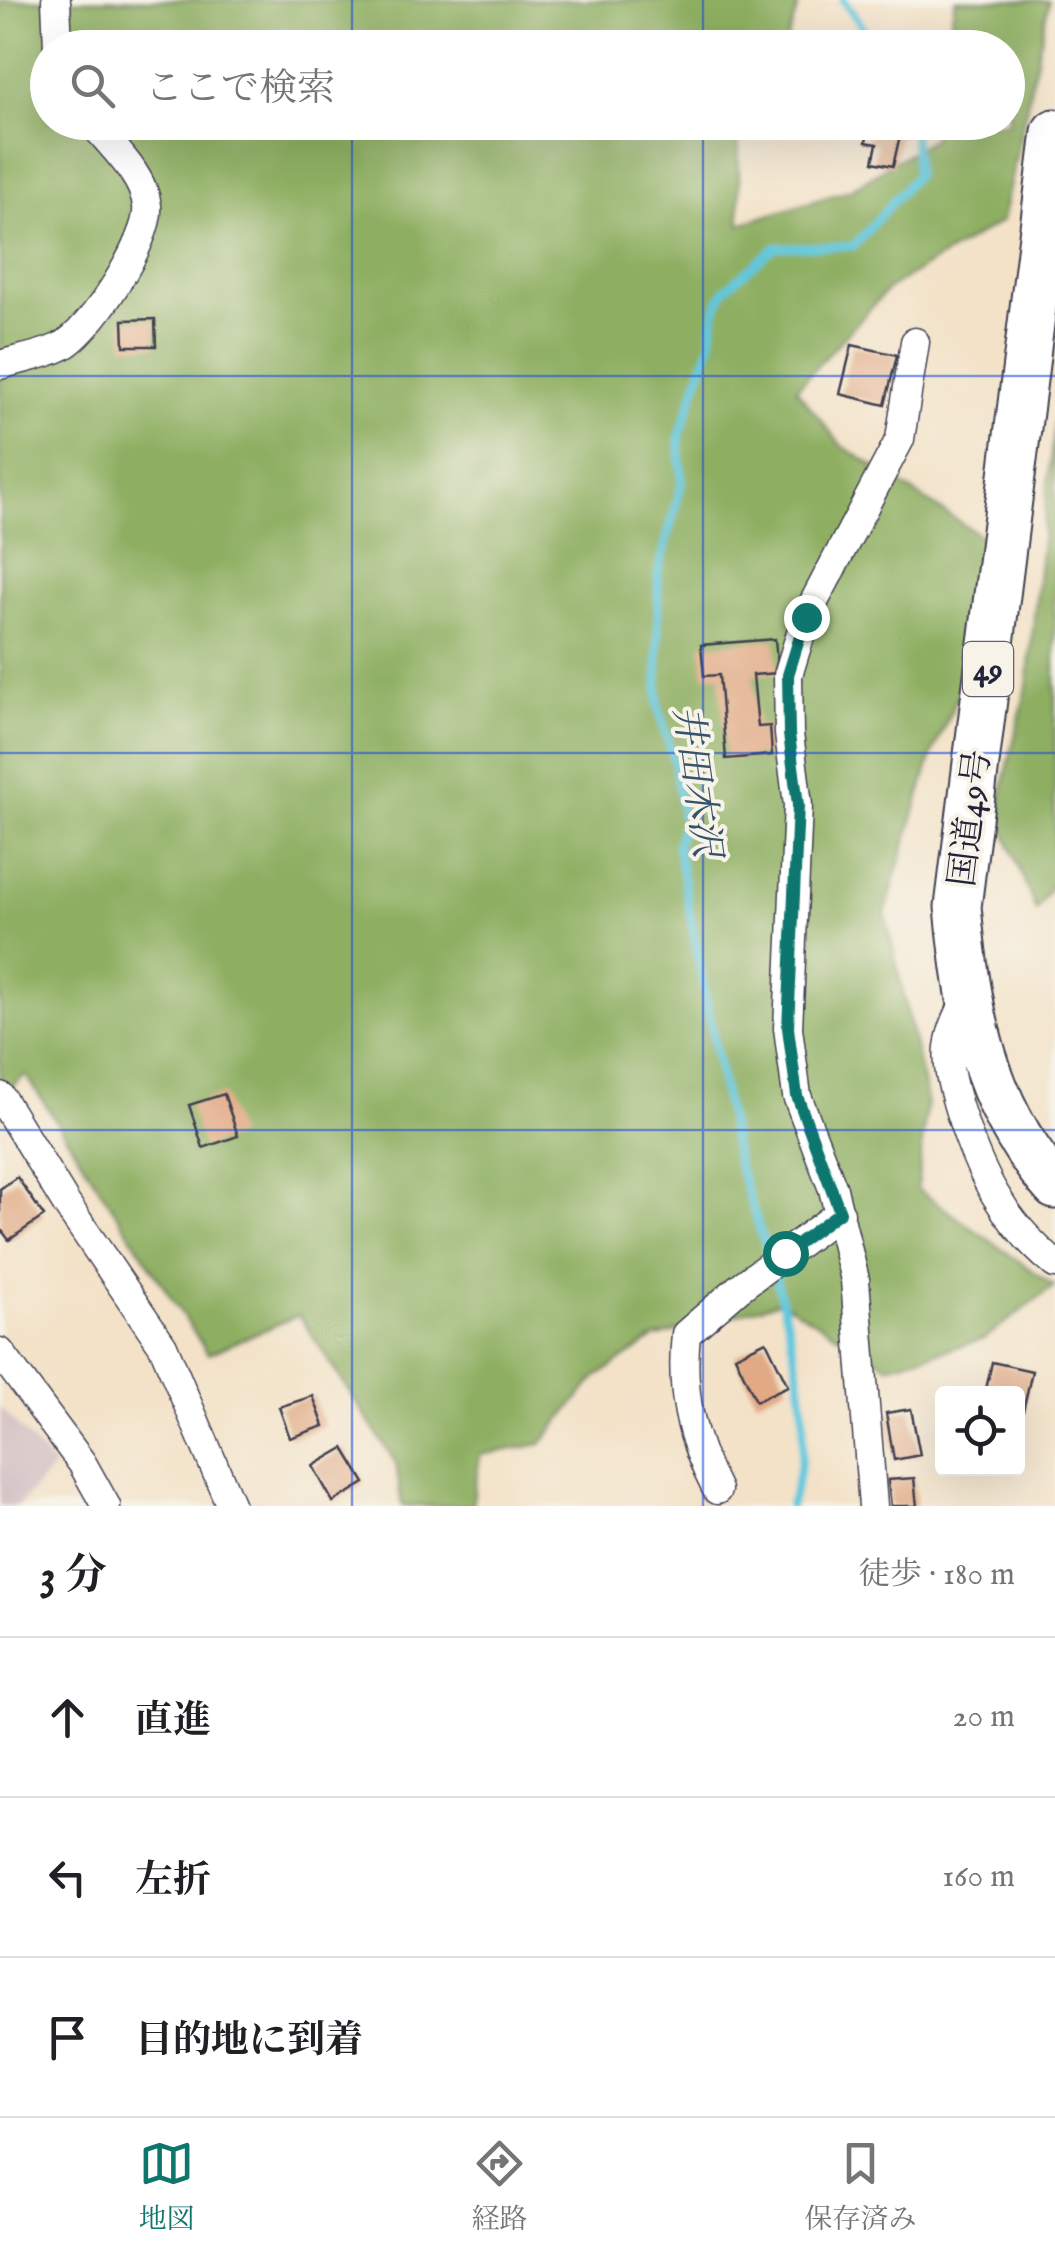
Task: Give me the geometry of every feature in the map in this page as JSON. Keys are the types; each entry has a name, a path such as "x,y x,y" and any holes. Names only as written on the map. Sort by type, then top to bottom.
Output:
{"highway":[{"name":"国道49号","path":"1055,132 958,907 967,998 982,1059 1010,1118 1055,1186"}],"street":[{"path":"56,0 57,30"},
{"path":"0,365 62,346 92,322 146,220 148,204 133,173 106,140"},
{"path":"873,1506 857,1299 840,1212 797,1096 788,1028 798,805 789,734 788,675 806,617 900,439 915,342"},
{"path":"967,998 950,1040 950,1079 975,1160 998,1204 1024,1238 1055,1264"},
{"path":"0,1096 67,1205 163,1346 231,1506"},
{"path":"717,1490 698,1454 681,1380 686,1334 840,1212"},
{"path":"0,1352 82,1463 106,1506"}],"shaded area":[{"path":"0,1407 54,1466 18,1506 0,1506"}],"green space":[{"path":"0,0 800,0 790,30 30,30 30,140 738,140 740,224 850,190 930,140 1019,140 1002,221 889,288 796,389 841,445 993,544 984,638 932,754 885,913 927,1100 917,1189 1054,1286 984,1339 888,1366 781,1301 655,1338 595,1378 541,1444 480,1455 472,1506 402,1506 396,1463 299,1315 208,1354 26,1075 0,1096"},
{"path":"955,0 1049,1 1025,113 1025,30 950,30"},
{"path":"1055,416 1055,880 1036,911 997,812 1027,686"}],"building":[{"path":"899,140 893,166 873,162 877,144 866,142"},
{"path":"155,319 156,346 124,346 123,320"},
{"path":"852,345 897,355 885,405 840,394"},
{"path":"775,639 778,673 753,675 758,727 770,726 772,755 726,759 719,675 704,676 701,645"},
{"path":"224,1094 238,1136 203,1148 189,1105"},
{"path":"17,1177 44,1216 9,1240 0,1228 0,1189"},
{"path":"766,1341 788,1386 756,1401 735,1356"},
{"path":"992,1362 1032,1371 1025,1402 1025,1386 987,1386"},
{"path":"313,1396 324,1426 290,1438 279,1407"},
{"path":"911,1409 920,1455 894,1460 886,1413"},
{"path":"344,1448 365,1483 333,1502 313,1466"},
{"path":"914,1478 917,1506 891,1506 888,1480"}],"waterway":[{"name":"井田木沢","path":"843,0 865,30"},
{"name":"井田木沢","path":"769,1257 736,1159 677,845 683,821 675,767 658,705 658,573 682,482 679,438 711,342 715,311 725,289 775,247 854,246 916,175 914,140"},
{"name":"井田木沢","path":"774,1270 796,1360 803,1416 799,1474 790,1506"}],"route":[{"path":"785,1253 840,1212 797,1096 788,1028 798,805 789,734 788,675 806,617"}]}
